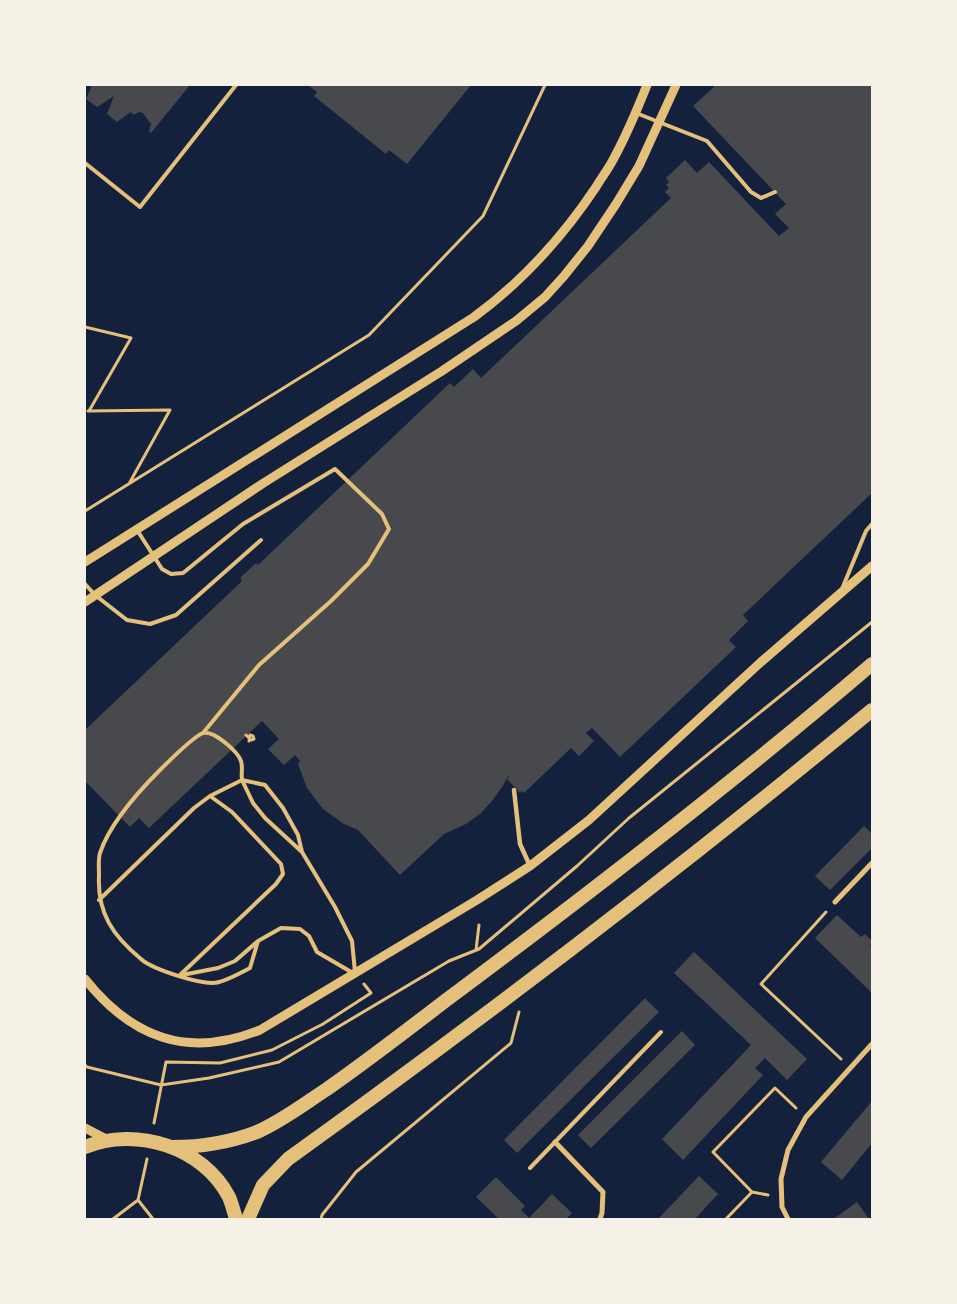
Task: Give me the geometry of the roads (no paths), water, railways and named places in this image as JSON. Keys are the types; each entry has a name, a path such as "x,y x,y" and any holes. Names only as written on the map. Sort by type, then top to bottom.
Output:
{"highway":[{"path":"85,1147 108,1140 140,1140 186,1150 247,1135 285,1117 349,1073 628,862 872,664"},
{"path":"248,1219 263,1185 288,1159 526,985 743,816 872,710"},
{"path":"186,1150 205,1167 223,1188 229,1198 236,1219"}],"street":[{"path":"85,562 474,318 498,300 539,261 570,223 614,159 636,114 647,85"},
{"path":"85,602 262,484 459,360 516,321 545,297 582,254 639,166 660,124 676,85"},
{"path":"85,979 109,1006 152,1035 171,1040 194,1042 238,1039 260,1030 477,900 530,866 589,820 761,662 872,566"},
{"path":"514,790 520,844 530,866"},
{"path":"835,902 872,863"},
{"path":"788,1219 782,1207 781,1179 788,1150 806,1117 872,1044"},
{"path":"85,1128 108,1140"},
{"path":"555,1142 603,1192 600,1219"}],"lane":[{"path":"85,163 140,207 236,85"},
{"path":"636,114 707,141 751,192 762,198 775,192"},
{"path":"136,529 162,569 171,574 183,572 243,524 335,469 382,514 389,530 368,564 331,601 260,665 203,734 180,751 148,783 120,816 100,854 99,900 108,925 128,949 147,965 198,982 218,983 250,968 258,941"},
{"path":"839,595 866,531 872,524"},
{"path":"85,584 95,595 127,620 150,624 176,615 261,540"},
{"path":"203,734 214,734 241,760 242,780 253,803 264,818 302,852 335,907 352,941 355,974"},
{"path":"99,900 194,808 210,796 242,780 265,786 284,808 298,835 302,852"},
{"path":"180,975 276,884 283,874 281,864 258,839 232,812 210,796"},
{"path":"180,975 218,968 235,961 258,941 282,928 300,929 309,936 317,952 355,974"},
{"path":"530,1168 661,1032"}]}
